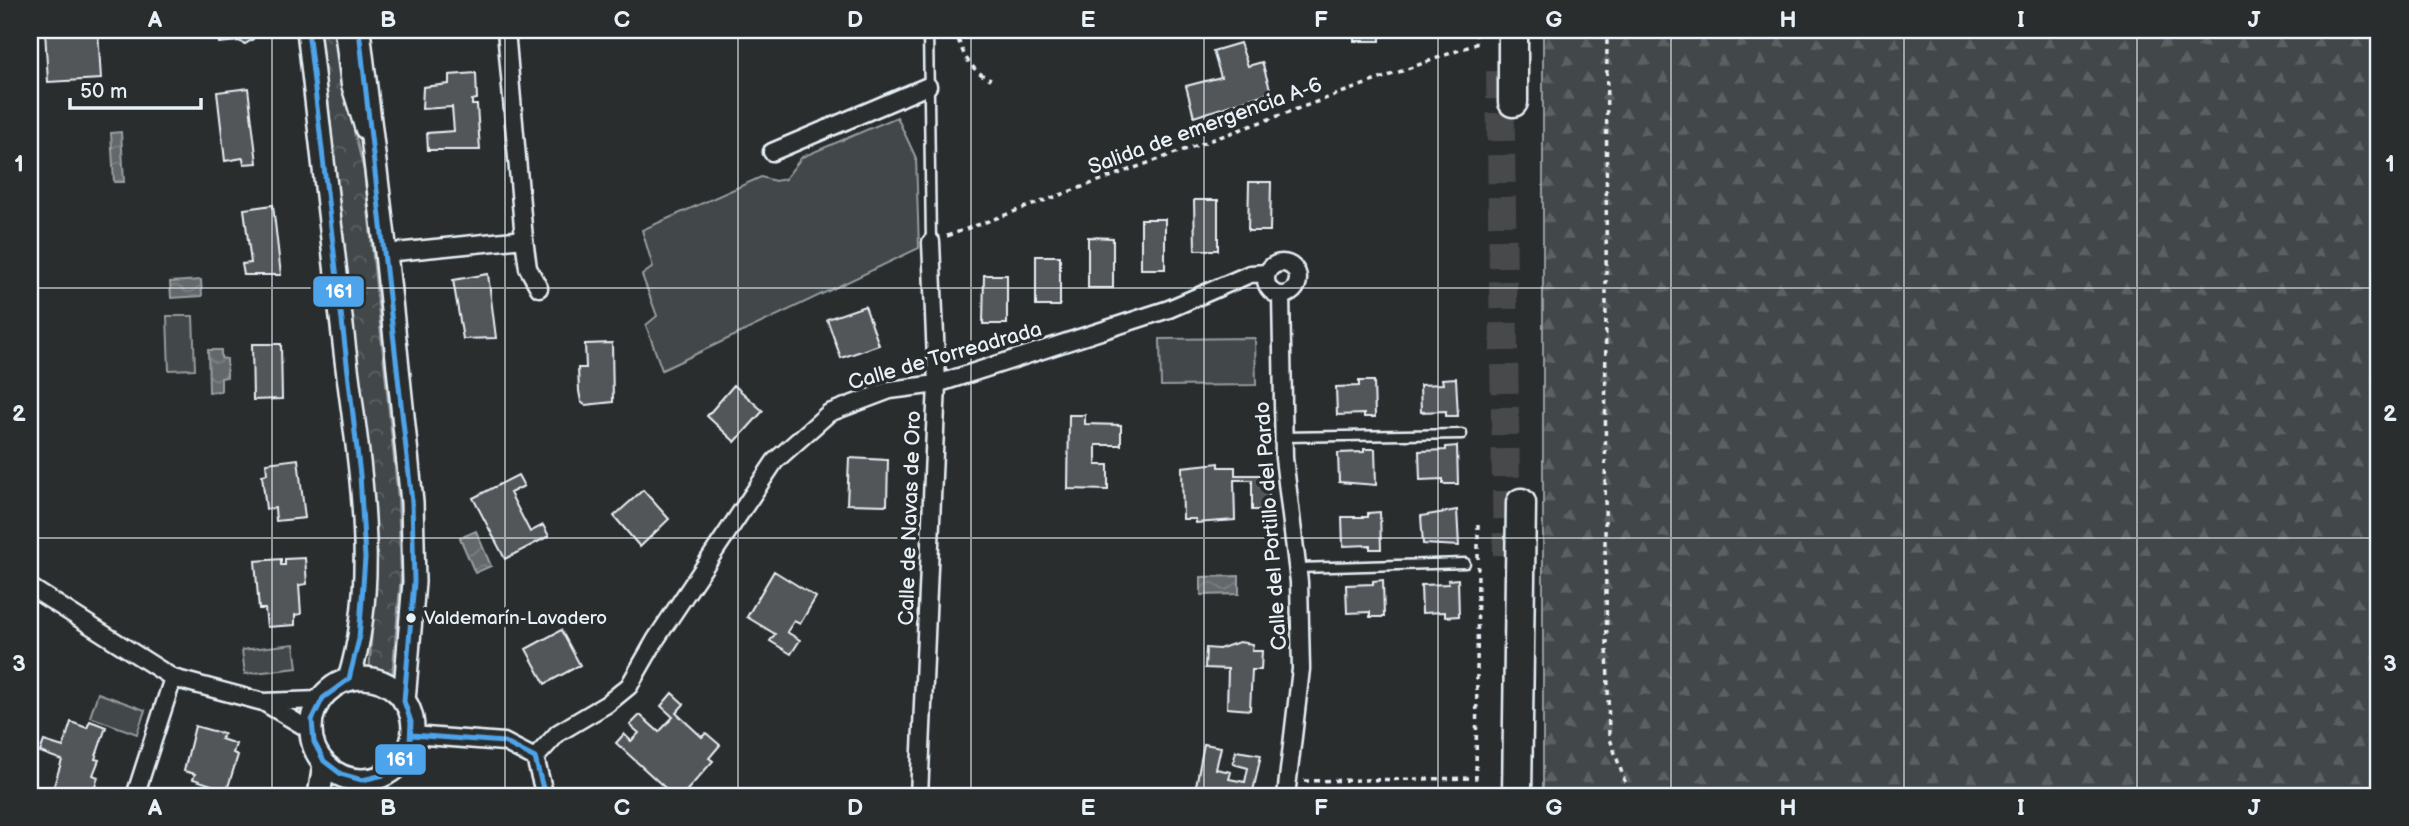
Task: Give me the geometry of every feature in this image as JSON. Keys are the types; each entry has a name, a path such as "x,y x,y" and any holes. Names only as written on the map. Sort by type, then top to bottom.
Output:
{"highway":[{"path":"1513,30 1513,102"},
{"path":"1517,796 1521,503"}],"street":[{"path":"308,30 363,502 365,583 356,655 349,680"},
{"path":"343,30 350,85 375,162"},
{"path":"359,30 412,502 414,582 404,701"},
{"path":"506,30 524,239 528,268 539,288"},
{"path":"772,152 928,86"},
{"path":"386,253 524,239"},
{"name":"Calle de Navas de Oro","path":"919,796 937,384 932,242"},
{"path":"1279,264 1294,268 1297,278 1295,288 1282,295 1269,288 1267,273 1279,264"},
{"name":"Calle de Torreadrada","path":"535,758 558,733 607,704 629,686 656,639 775,461 830,413 890,390 937,384 1169,310 1250,274 1267,273"},
{"name":"Calle del Portillo del Pardo","path":"1282,295 1284,437 1298,568 1301,669 1288,789"},
{"path":"30,587 173,678 262,702 310,730"},
{"path":"135,796 173,678"},
{"path":"369,678 384,683 404,701 411,716 412,735 408,750 397,766 364,788 324,764 315,749 310,730 319,700 330,689 349,680 369,678"},
{"path":"262,702 319,700"},
{"path":"412,735 504,742 535,758 545,796"},
{"path":"319,796 324,764"}],"lane":[{"path":"928,30 932,242"},
{"path":"1284,437 1462,434"},
{"path":"1298,568 1465,563"}],"path":[{"path":"956,30 968,62 983,76 991,79"},
{"name":"Salida de emergencia A-6","path":"932,242 1476,44 1476,30"},
{"path":"1607,30 1605,544 1609,736 1630,796"},
{"path":"1288,789 1476,778 1478,519"}],"green space":[{"path":"320,30 338,30 344,88 364,171 398,498 401,575 392,677 369,673 376,574 373,500"},
{"path":"1543,30 2379,30 2379,796 1543,796"},
{"path":"897,117 916,158 919,248 662,370 646,325 657,316 642,275 653,267 642,230 761,177 775,181 785,179 802,157"},
{"path":"167,316 193,316 195,369 169,370"},
{"path":"1255,338 1256,385 1161,386 1160,339"},
{"path":"294,644 297,668 245,674 242,650"},
{"path":"98,693 145,710 137,734 90,717"}],"water":[{"path":"121,132 124,182 114,182 111,133"},
{"path":"201,280 202,296 171,298 170,282"},
{"path":"208,350 221,350 221,358 227,359 227,377 221,378 221,391 209,392"},
{"path":"476,531 491,566 475,573 460,538"},
{"path":"1239,576 1239,594 1201,595 1201,577"}],"building":[{"path":"45,30 98,30 101,79 48,82"},
{"path":"217,30 249,30 253,39 245,44 239,41 219,43"},
{"path":"1354,30 1380,30 1380,41 1354,41"},
{"path":"1240,43 1248,66 1262,62 1271,92 1194,117 1186,86 1221,77 1213,51"},
{"path":"476,73 477,99 472,100 472,105 477,105 480,150 428,150 427,133 454,131 452,107 422,109 423,87 449,84 449,75"},
{"path":"248,88 257,163 244,164 243,158 225,161 217,92"},
{"path":"1249,182 1271,182 1270,231 1248,231"},
{"path":"1194,200 1218,200 1218,250 1195,250"},
{"path":"273,205 281,275 244,275 242,264 251,263 244,209"},
{"path":"1141,219 1165,219 1165,269 1141,269"},
{"path":"1088,237 1113,238 1113,288 1088,288"},
{"path":"1036,256 1060,256 1060,306 1036,306"},
{"path":"488,274 496,338 463,339 453,280"},
{"path":"984,275 1007,275 1007,324 983,324"},
{"path":"865,306 879,345 841,358 827,319"},
{"path":"612,343 613,402 585,405 581,402 578,368 586,368 585,344"},
{"path":"252,344 281,344 282,399 253,400"},
{"path":"1456,378 1458,416 1446,416 1446,411 1421,412 1420,385 1443,384 1442,379"},
{"path":"1359,381 1374,381 1375,417 1364,417 1364,414 1337,415 1336,387 1359,386"},
{"path":"734,385 763,411 735,442 707,416"},
{"path":"1069,415 1085,415 1085,424 1121,425 1121,445 1096,445 1096,465 1108,465 1108,490 1068,489"},
{"path":"1457,446 1458,484 1443,484 1443,479 1420,480 1419,451 1446,450 1446,447"},
{"path":"1364,449 1375,449 1376,485 1339,482 1338,453 1364,452"},
{"path":"849,458 888,460 887,505 847,504"},
{"path":"298,459 305,518 276,521 275,508 266,509 262,475 267,474 266,463"},
{"path":"1219,463 1219,467 1235,467 1235,475 1268,475 1269,510 1252,510 1252,480 1234,480 1235,520 1196,523 1196,519 1183,519 1182,467"},
{"path":"518,475 524,486 510,493 530,532 543,525 549,536 505,559 473,498"},
{"path":"643,490 669,519 640,547 614,516"},
{"path":"1457,510 1459,546 1423,544 1421,516"},
{"path":"1380,512 1381,549 1370,549 1370,545 1343,546 1342,517 1368,517 1368,513"},
{"path":"305,558 307,584 299,585 301,614 295,615 295,625 267,627 265,609 259,609 255,561 281,559 281,565 285,565 285,559"},
{"path":"774,571 816,597 800,624 794,621 787,632 800,640 791,654 770,641 775,634 747,617"},
{"path":"1458,579 1459,616 1445,617 1445,612 1422,613 1421,585 1449,584 1448,580"},
{"path":"1383,580 1384,617 1370,617 1370,612 1347,613 1346,585 1373,584 1373,581"},
{"path":"561,630 580,665 545,684 526,649"},
{"path":"1239,642 1253,644 1252,651 1262,651 1261,670 1252,670 1250,710 1227,708 1228,669 1205,668 1206,648 1219,649"},
{"path":"672,693 684,704 676,713 702,737 706,733 720,745 709,758 713,761 682,796 674,796 616,743 624,734 631,741 639,733 630,725 640,715 659,732 673,717 661,706"},
{"path":"90,721 106,727 95,759 99,760 93,775 98,777 92,796 51,795 62,760 40,752 44,741 63,747 71,722 87,728"},
{"path":"195,726 224,734 221,739 236,744 233,753 238,755 227,790 193,779 195,774 184,771"},
{"path":"1204,744 1221,747 1216,769 1231,772 1229,779 1245,782 1248,768 1233,764 1236,751 1261,755 1252,796 1194,796"}],"tunnel":[{"path":"1500,71 1507,555"}],"transit line":[{"name":"161","path":"308,30 360,475 365,558 359,639 349,679 323,698 312,720 314,742 324,761 341,774 362,780 384,775 403,757 410,743 411,722 404,701 414,582 412,502 359,30"},
{"name":"161","path":"412,735 504,742 535,758 545,796"}],"place":[{"name":"Valdemarín-Lavadero","path":"411,618"}]}
